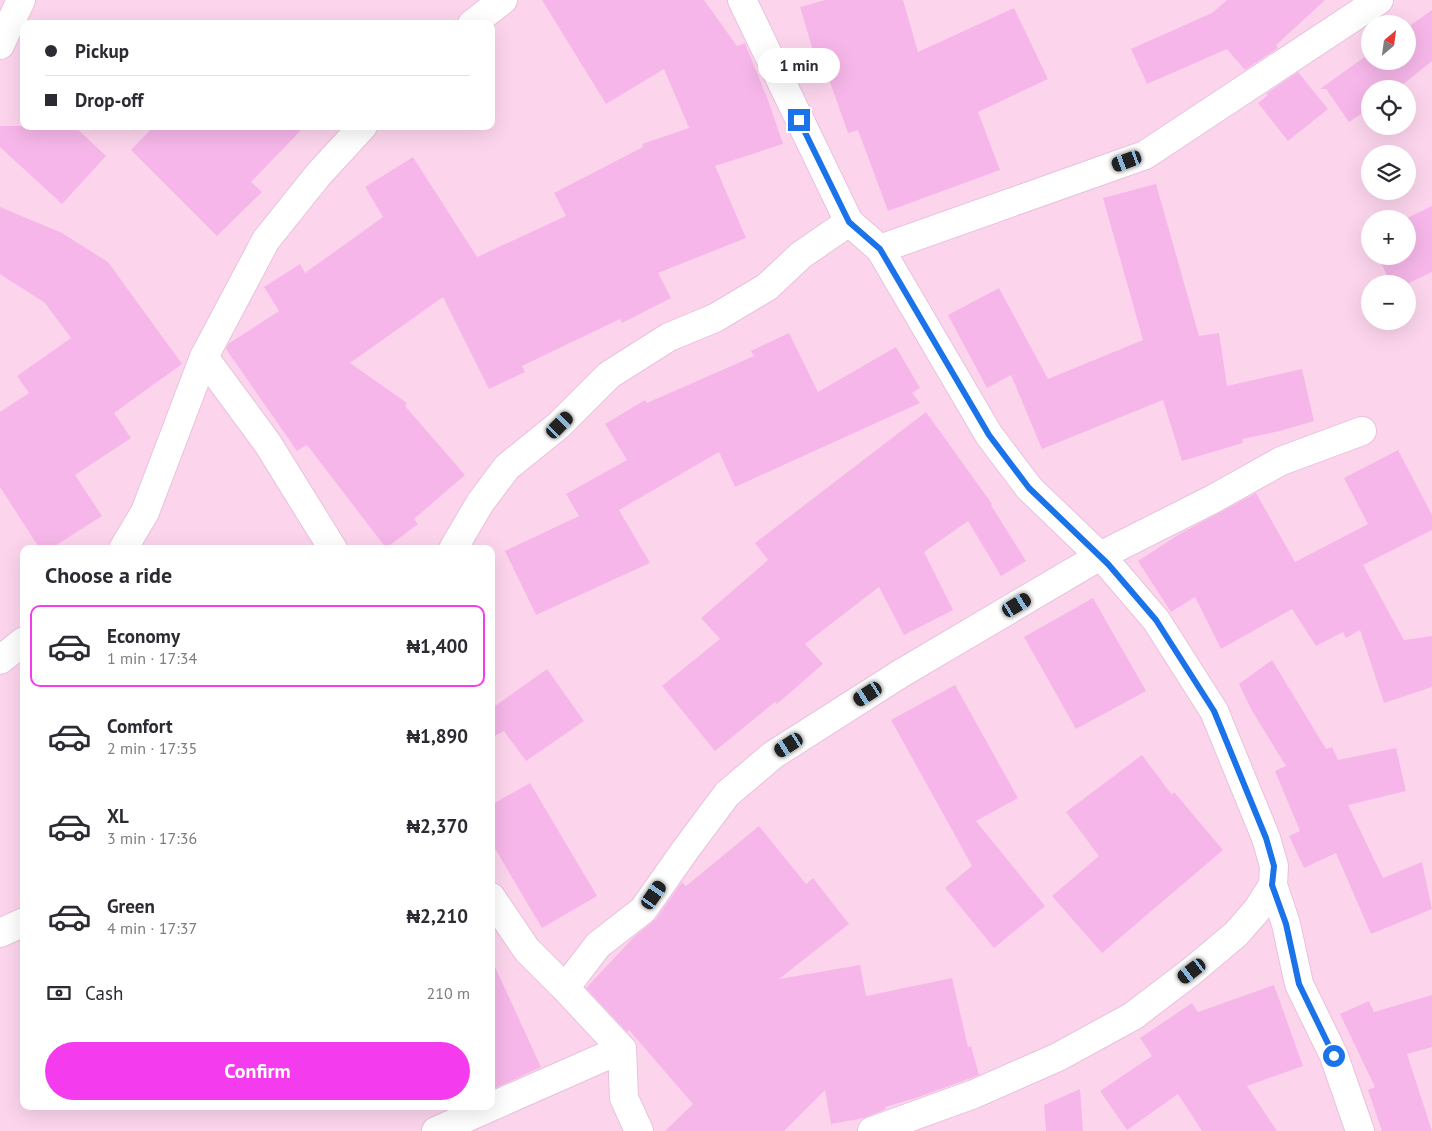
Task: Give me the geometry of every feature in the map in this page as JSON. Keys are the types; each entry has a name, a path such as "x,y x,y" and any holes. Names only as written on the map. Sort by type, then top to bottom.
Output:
{"street":[{"path":"0,45 21,0"},
{"path":"477,20 503,0"},
{"path":"742,0 849,222 880,249 989,435 1029,488 1108,564 1156,620 1214,711 1266,838 1274,866 1272,885 1257,910 1236,934 1192,971 1133,1016 1041,1065 974,1094 872,1131"},
{"path":"880,249 1145,155 1379,0"},
{"path":"125,545 144,512 204,357 266,240 318,175 359,130"},
{"path":"455,545 480,503 507,467 560,425 609,376 669,337 715,318 767,287 801,255 849,222"},
{"path":"204,357 268,444 331,545"},
{"path":"565,988 598,945 643,910 686,848 727,794 773,755 900,674 1100,556 1213,499 1282,461 1362,431"},
{"path":"0,660 20,644"},
{"path":"1272,885 1286,924 1299,984 1334,1056 1360,1131"},
{"path":"495,903 527,950 622,1049 624,1098 639,1131"},
{"path":"0,933 20,924"},
{"path":"495,1105 622,1049"},
{"path":"436,1131 484,1110"}],"shaded area":[{"path":"0,0 1432,0 1432,1131 0,1131"}],"building":[{"path":"542,0 704,0 737,46 745,43 783,144 715,166 746,238 658,273 671,298 622,323 620,319 522,366 525,372 489,389 443,297 350,363 407,403 405,406 465,475 414,519 418,524 390,545 384,545 307,445 297,451 226,349 228,344 279,311 264,287 300,264 305,273 383,217 365,187 413,157 477,257 566,216 554,193 643,147 642,144 689,128 664,69 606,104"},
{"path":"825,0 903,0 918,52 1014,8 1048,79 978,112 1000,170 888,211 858,130 848,133 824,65 818,67 800,7"},
{"path":"1227,0 1325,0 1276,45 1278,48 1245,70 1227,49 1147,84 1131,49 1212,13"},
{"path":"1432,10 1432,61 1408,80 1361,80 1361,114 1349,122 1326,89 1320,89 1361,59 1361,70 1416,70 1416,21"},
{"path":"1298,72 1328,109 1288,141 1258,103 1268,95 1266,94"},
{"path":"0,126 20,126 20,130 78,130 106,156 62,204 0,147"},
{"path":"150,130 301,130 251,182 262,192 217,236 131,150"},
{"path":"1156,184 1199,336 1219,333 1227,386 1302,369 1314,421 1242,439 1243,443 1182,461 1163,400 1042,449 1011,375 987,388 948,315 999,288 1048,379 1143,340 1103,198"},
{"path":"1432,206 1432,272 1416,280 1416,275 1387,275 1382,265 1416,265 1416,214"},
{"path":"0,207 62,233 108,262 182,364 114,413 131,438 75,475 102,516 56,545 37,545 0,487 0,412 29,393 17,376 71,338 45,303 0,274"},
{"path":"789,333 818,392 896,347 920,388 912,393 920,403 735,487 719,452 619,510 650,563 536,615 505,551 579,516 566,494 627,460 605,424 645,400 647,403 754,356 751,351"},
{"path":"926,412 992,504 1026,561 1001,576 968,521 924,552 953,610 904,635 879,587 805,644 823,664 777,704 775,702 715,751 662,686 720,639 701,618 768,560 755,543"},
{"path":"1398,450 1432,515 1432,530 1363,565 1404,640 1432,636 1432,687 1384,703 1360,630 1346,638 1343,632 1316,646 1292,609 1221,649 1195,597 1171,612 1138,561 1178,535 1256,493 1295,562 1368,524 1344,478"},
{"path":"1093,598 1146,691 1076,729 1024,637"},
{"path":"1272,660 1326,749 1332,747 1338,760 1396,748 1406,791 1348,805 1383,878 1422,862 1432,909 1371,934 1336,853 1304,868 1289,836 1300,831 1275,771 1286,766 1251,709 1239,684"},
{"path":"547,669 584,721 526,761 504,731 495,736 495,706"},
{"path":"955,685 1018,798 976,821 1045,906 994,948 945,888 972,866 891,720"},
{"path":"1142,755 1172,795 1174,792 1223,850 1102,953 1052,896 1099,856 1066,812"},
{"path":"530,783 597,896 542,928 495,849 495,803"},
{"path":"759,826 806,884 813,878 849,924 779,979 860,965 866,996 952,978 968,1047 971,1046 979,1075 885,1107 886,1109 864,1118 831,1124 825,1090 784,1131 665,1131 693,1104 629,1030 627,1032 586,988 634,937 656,919 682,882 686,886"},
{"path":"495,967 541,1067 495,1088"},
{"path":"1274,985 1303,1066 1247,1086 1277,1131 1202,1131 1178,1094 1127,1130 1100,1091 1152,1056 1140,1038 1192,1003 1198,1012"},
{"path":"1432,995 1432,1047 1407,1054 1432,1131 1382,1131 1368,1090 1375,1087 1340,1014 1369,1001 1374,1012"},
{"path":"1080,1089 1083,1131 1046,1131 1044,1105"}],"route":[{"path":"799,120 849,222 880,249 989,435 1029,488 1108,564 1156,620 1214,711 1266,838 1274,866 1272,885 1286,924 1299,984 1334,1056"}]}
